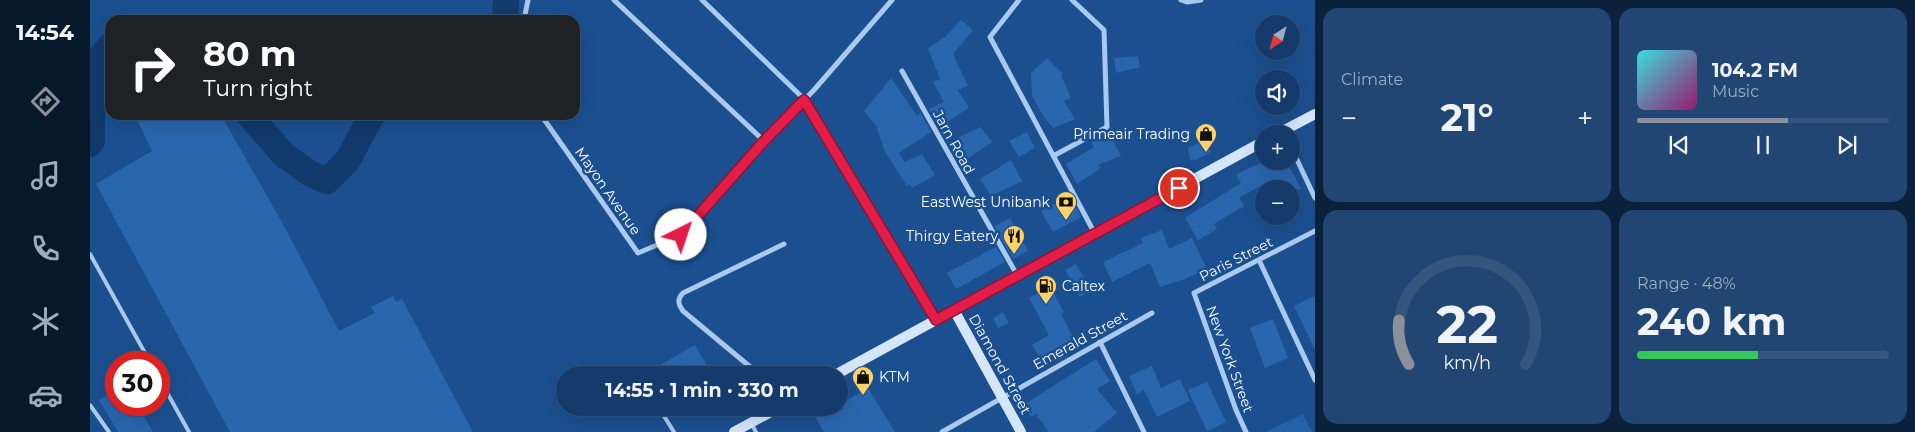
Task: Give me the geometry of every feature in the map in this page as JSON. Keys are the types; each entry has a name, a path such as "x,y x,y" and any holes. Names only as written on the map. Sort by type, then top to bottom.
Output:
{"main road":[{"path":"1296,125 1315,114"},
{"path":"848,368 1255,146"},
{"name":"Diamond Street","path":"954,310 1021,432"},
{"path":"734,432 753,427 767,416"}],"street":[{"path":"525,15 528,0"},
{"path":"614,0 764,141"},
{"path":"702,0 804,100 936,320"},
{"name":"Mayon Avenue","path":"545,120 638,253 681,235 892,0"},
{"path":"1019,0 990,37 1095,234"},
{"path":"1055,156 1106,126 1104,30 1072,0"},
{"path":"1181,0 1187,2 1201,0"},
{"name":"Jarn Road","path":"902,71 1017,276"},
{"path":"1300,167 1315,198"},
{"name":"Paris Street","path":"1194,293 1315,231"},
{"path":"749,366 683,310 678,303 678,299 683,293 784,244"},
{"path":"1259,260 1315,380"},
{"name":"New York Street","path":"1194,293 1236,410 1246,432"},
{"name":"Emerald Street","path":"942,432 1152,313"},
{"path":"1100,342 1144,432"}],"lane":[{"path":"90,254 144,351"},
{"path":"170,398 189,432"},
{"path":"90,405 109,432"},
{"path":"664,416 674,432"}],"shaded area":[{"path":"1303,414 1312,432 1266,432"}],"building":[{"path":"961,20 973,30 953,54 968,86 958,90 969,108 939,127 929,109 944,102 933,82 940,79 928,48 945,37"},
{"path":"1138,56 1140,67 1116,73 1114,58"},
{"path":"1047,58 1063,74 1061,75 1071,98 1064,101 1075,119 1053,128 1032,96 1031,73"},
{"path":"891,78 917,116 921,113 931,132 899,153 904,162 922,154 935,175 912,188 910,184 907,186 885,152 878,128 864,111"},
{"path":"137,120 224,120 283,224 339,331 375,313 371,307 393,296 396,302 402,299 473,432 230,432 96,184 152,151"},
{"path":"981,127 992,142 964,161 953,140"},
{"path":"1027,132 1035,148 1019,157 1009,141"},
{"path":"1109,133 1121,156 1098,165 1101,168 1077,184 1066,164 1094,147 1091,142"},
{"path":"1205,140 1211,152 1196,160 1190,160 1188,148"},
{"path":"1011,160 1022,181 991,196 980,179"},
{"path":"1255,165 1255,170 1291,170 1296,180 1255,180 1255,189 1239,198 1244,206 1214,224 1217,229 1198,240 1185,218 1241,183 1236,175"},
{"path":"1070,196 1081,217 1053,232 1041,211"},
{"path":"1010,218 1028,251 1013,259 994,226"},
{"path":"1162,230 1169,249 1192,238 1207,269 1160,287 1150,263 1112,282 1103,262 1143,243 1141,238"},
{"path":"996,247 1005,262 956,289 947,273"},
{"path":"1076,264 1091,290 1080,297 1065,270"},
{"path":"1050,287 1064,312 1061,314 1074,339 1040,358 1032,345 1049,335 1029,298"},
{"path":"1315,296 1315,350 1294,306"},
{"path":"1003,312 1009,323 998,328 993,318"},
{"path":"1273,319 1288,358 1265,368 1250,328"},
{"path":"695,345 708,366 689,366 688,364 685,366 660,365"},
{"path":"1096,359 1110,381 1097,389 1117,413 1094,432 1049,432 1036,414 1031,417 1023,405"},
{"path":"1152,366 1161,388 1180,379 1190,401 1157,417 1144,390 1137,394 1129,376"},
{"path":"1207,382 1226,422 1207,431 1188,390"},
{"path":"868,388 895,432 824,432 816,418 820,416 848,416 848,399"},
{"path":"105,396 105,410 99,400"},
{"path":"108,416 144,416 153,432 118,432"}],"waterway":[{"path":"505,15 506,0"},
{"path":"90,144 92,140 92,84 99,59 105,52"},
{"path":"253,120 284,155 309,173 327,181 348,160 369,120"}],"place":[{"name":"Primeair Trading","path":"1206,153"},
{"name":"EastWest Unibank","path":"1066,221"},
{"name":"Thirgy Eatery","path":"1014,255"},
{"name":"Caltex","path":"1046,305"},
{"name":"KTM","path":"863,396"}],"route":[{"path":"681,235 764,141 804,100 936,320 1179,188"}]}
